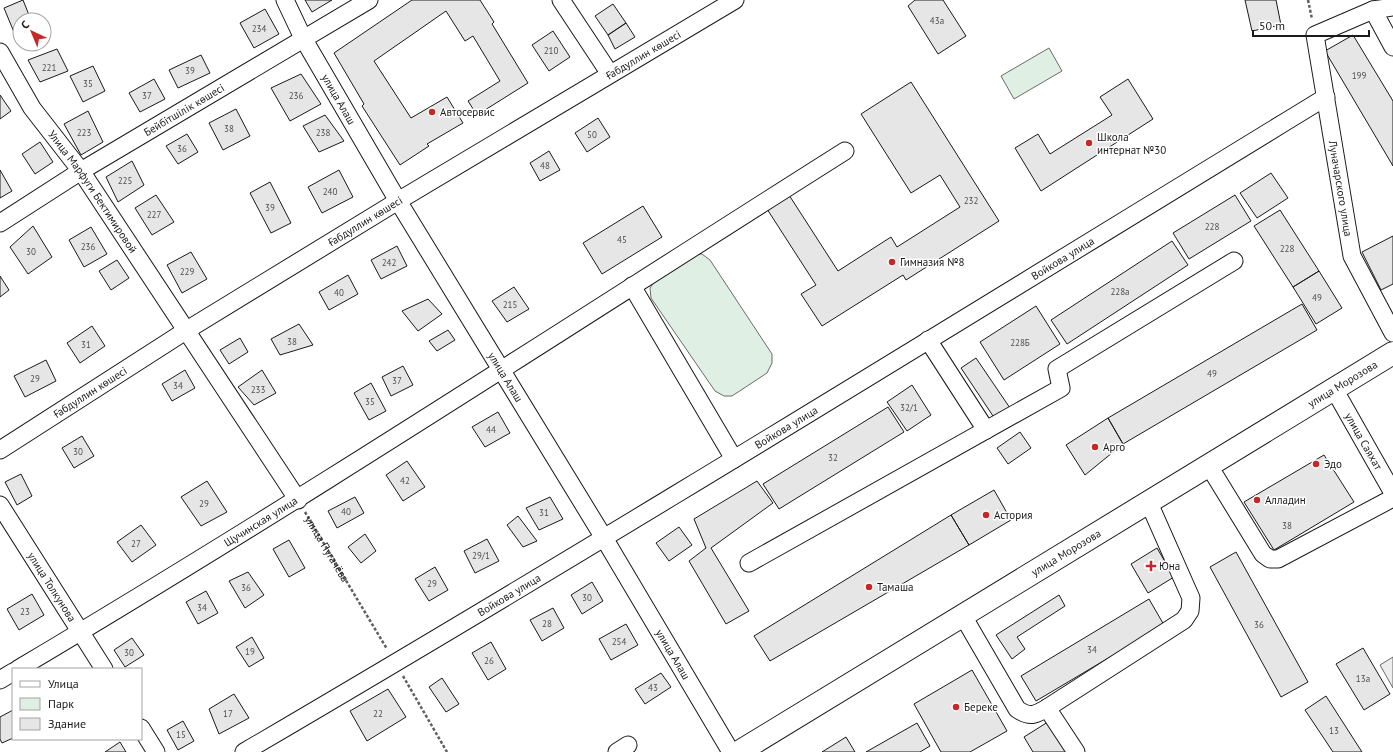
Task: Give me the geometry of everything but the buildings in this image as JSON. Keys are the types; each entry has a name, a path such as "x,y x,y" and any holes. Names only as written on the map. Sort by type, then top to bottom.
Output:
{"main road":[{"name":"улица Морозова","path":"739,752 763,746 963,616 1393,353"}],"street":[{"name":"улица Алаш","path":"285,0 303,38 398,201 604,538 731,752"},
{"name":"Бейбітшілік көшесі","path":"0,222 81,171 369,0"},
{"path":"561,0 610,74"},
{"name":"Ғабдуллин көшесі","path":"0,450 187,330 398,201 735,0"},
{"path":"1393,7 1373,10 1393,47"},
{"name":"Луначарского улица","path":"1373,10 1315,35 1352,256 1393,333"},
{"name":"Улица Марфуги Бектимировой","path":"0,52 32,108 81,171 187,330"},
{"name":"Войкова улица","path":"244,752 604,538 1326,97"},
{"name":"Щучинская улица","path":"20,668 298,500 501,369 845,151"},
{"path":"749,563 1061,388 1058,370 1234,261"},
{"path":"632,286 734,458"},
{"path":"187,330 298,500"},
{"path":"928,340 986,430"},
{"name":"улица Саяхат","path":"1334,389 1393,494"},
{"path":"1209,466 1263,554 1270,559 1278,559 1393,498"},
{"path":"963,616 1017,709 1026,715 1036,714 1048,708 1184,620 1190,611 1191,598 1149,503"},
{"name":"улица Толкунова","path":"0,505 103,668"},
{"path":"0,680 12,673"},
{"path":"1048,708 1076,752"},
{"path":"142,730 156,752"}],"path":[{"name":"улица Пугачёва","path":"298,500 396,663 447,752"}],"green space":[{"path":"1049,48 1062,71 1014,99 1001,76"},
{"path":"694,254 702,254 710,260 772,354 772,363 767,373 732,396 724,396 715,391 651,298 650,288 657,278"}],"shaded area":[{"path":"1393,657 1393,688 1380,665"}],"place":[{"name":"Автосервис","path":"432,112"},
{"name":"Школа интернат №30","path":"1089,143"},
{"name":"Гимназия №8","path":"892,262"},
{"name":"Арго","path":"1095,447"},
{"name":"Эдо","path":"1316,464"},
{"name":"Алладин","path":"1257,500"},
{"name":"Астория","path":"986,515"},
{"name":"Юна","path":"1151,566"},
{"name":"Тамаша","path":"869,587"},
{"name":"Береке","path":"956,707"}]}
